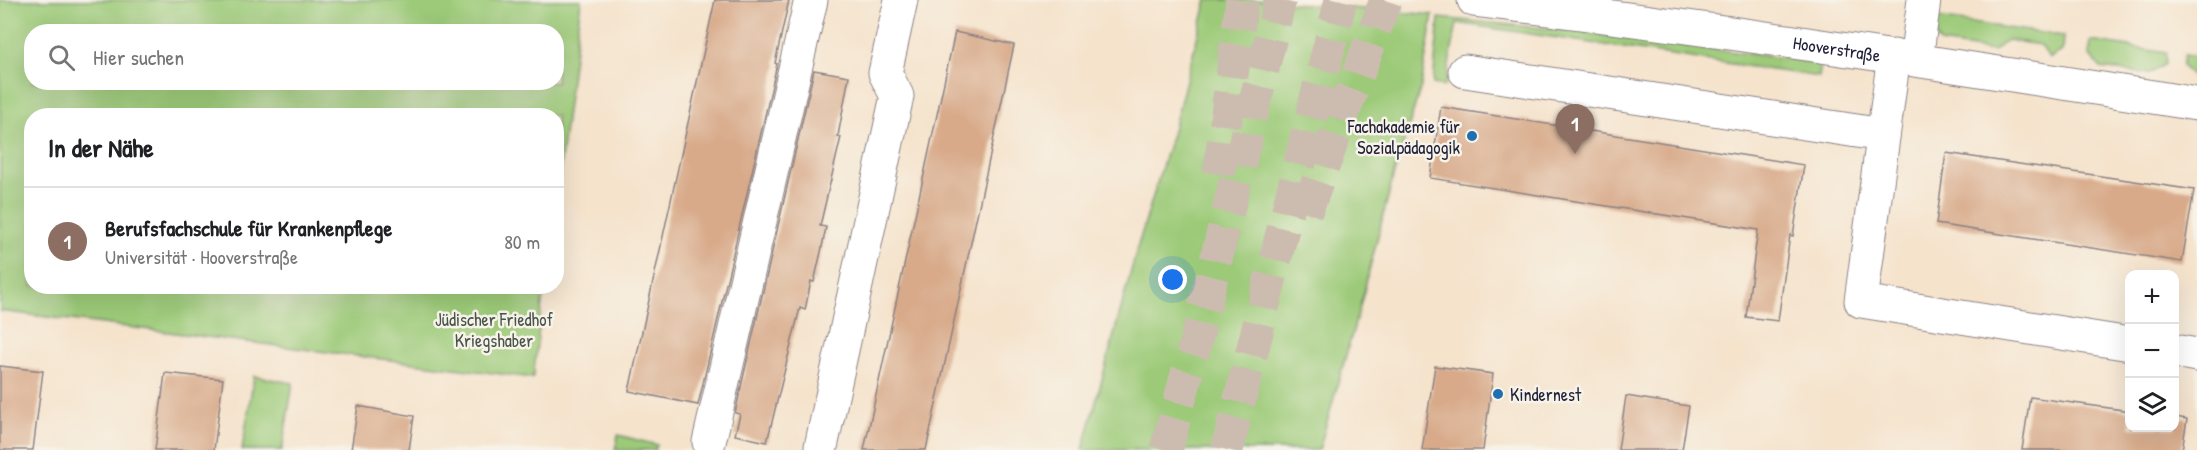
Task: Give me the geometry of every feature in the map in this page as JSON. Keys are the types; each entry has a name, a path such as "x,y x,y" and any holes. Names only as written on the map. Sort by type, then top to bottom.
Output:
{"street":[{"path":"709,442 811,0"},
{"path":"821,447 897,96 885,73 901,0"},
{"name":"Hooverstraße","path":"1474,0 1643,10 1905,58 2197,104"},
{"path":"1924,0 1883,135 1862,301 2125,343"},
{"path":"1465,71 1883,135"},
{"path":"2179,352 2197,355"}],"green space":[{"name":"Jüdischer Friedhof Kriegshaber","path":"0,0 581,0 564,135 564,108 24,108 24,294 543,294 533,378 0,311"},
{"path":"1207,0 1256,0 1433,15 1421,86 1393,177 1362,299 1319,450 1083,450 1137,249 1172,134"},
{"path":"1439,18 1565,30 1821,63 1819,77 1457,23 1445,86 1433,84"},
{"path":"1937,18 2063,36 2062,51 2049,59 2041,45 2007,40 1993,51 1940,43 1934,33"},
{"path":"2091,41 2166,53 2165,64 2149,74 2101,68 2089,54"},
{"path":"2184,55 2197,57 2197,82 2182,66"},
{"path":"254,376 293,383 282,450 242,450"},
{"path":"618,435 657,445 655,450 615,450"}],"building":[{"path":"715,0 789,0 775,63 777,64 698,405 629,391"},
{"path":"955,32 1014,45 926,450 864,450"},
{"path":"814,70 849,76 838,136 841,137 820,226 826,227 821,252 814,282 811,281 805,310 800,308 767,442 735,435 740,414 735,413"},
{"path":"1441,107 1804,165 1793,236 1790,235 1778,321 1746,317 1758,230 1430,178"},
{"path":"1946,153 2194,190 2182,262 1936,224"},
{"path":"0,366 43,371 33,450 0,450"},
{"path":"1435,366 1493,374 1483,450 1422,450"},
{"path":"165,373 223,379 214,450 155,450"},
{"path":"1626,396 1689,406 1682,450 1618,450"},
{"path":"2030,397 2125,410 2125,432 2179,432 2179,418 2187,419 2182,450 2022,450"},
{"path":"358,406 414,416 409,450 351,450"}],"tunnel":[{"path":"1219,174 1242,0"},
{"path":"1166,450 1196,341 1280,0"},
{"path":"1227,450 1341,0"},
{"path":"1306,212 1386,0"}],"place":[{"name":"Fachakademie für Sozialpädagogik","path":"1472,136"},
{"name":"Berufsfachschule für Krankenpflege","path":"1575,154"},
{"name":"Kindernest","path":"1498,394"}]}
